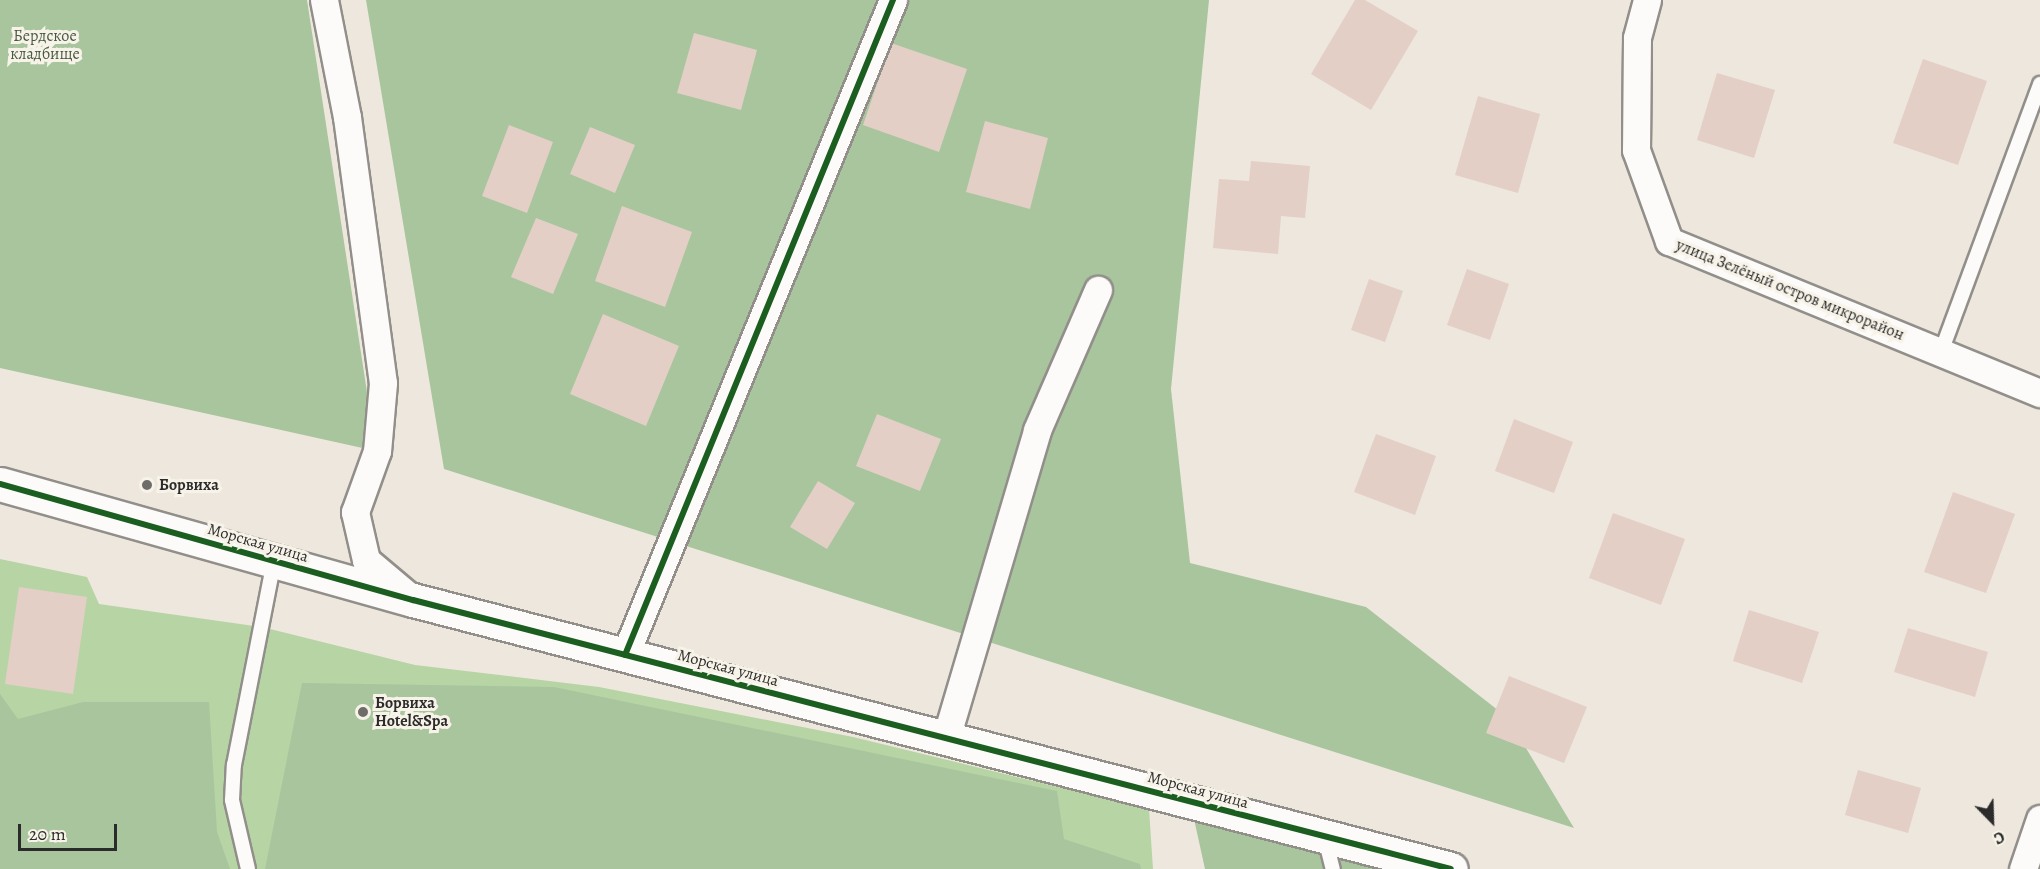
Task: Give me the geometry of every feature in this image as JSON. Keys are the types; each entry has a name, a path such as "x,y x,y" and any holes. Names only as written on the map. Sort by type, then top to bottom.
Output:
{"street":[{"path":"324,0 347,117 382,384 376,451 355,512 366,560 413,600"},
{"path":"625,655 894,0"},
{"name":"улица Зелёный остров микрорайон","path":"1647,0 1637,38 1636,150 1670,241 2040,393"},
{"path":"946,738 1037,430 1098,290"},
{"name":"Морская улица","path":"0,484 413,600 1451,869"},
{"path":"2023,869 2040,819"}],"lane":[{"path":"1941,352 2040,84"},
{"path":"248,869 232,800 234,765 274,561"},
{"path":"1325,836 1333,869"}],"green space":[{"name":"Бердское кладбище","path":"0,0 307,0 376,451 0,368"},
{"path":"366,0 1209,0 1171,389 1190,563 1366,607 1508,718 1574,828 444,469"},
{"name":"Борвиха Hotel&Spa","path":"0,559 87,577 99,604 262,627 415,665 599,687 853,737 1149,809 1153,869 0,869"},
{"path":"302,683 554,687 1057,791 1064,839 1140,864 1141,869 265,869"},
{"path":"0,694 18,719 83,702 209,702 217,832 230,869 0,869"},
{"path":"1194,819 1386,869 1205,869"}],"building":[{"path":"1355,0 1365,0 1418,31 1371,110 1311,74"},
{"path":"694,33 757,50 741,110 677,93"},
{"path":"891,43 967,69 939,152 863,125"},
{"path":"1923,59 1987,81 1958,165 1893,143"},
{"path":"1717,73 1775,90 1754,158 1697,140"},
{"path":"1478,96 1540,114 1518,193 1455,175"},
{"path":"985,121 1048,138 1030,209 966,192"},
{"path":"509,125 553,142 527,213 482,196"},
{"path":"590,127 635,145 615,193 570,174"},
{"path":"1251,161 1310,166 1305,218 1281,216 1278,254 1213,248 1219,179 1249,181"},
{"path":"622,206 692,232 665,307 595,281"},
{"path":"536,218 578,234 553,294 511,277"},
{"path":"1467,269 1509,284 1490,340 1447,325"},
{"path":"1369,279 1403,291 1385,342 1351,330"},
{"path":"603,314 679,346 646,426 570,394"},
{"path":"877,414 941,439 920,491 856,466"},
{"path":"1514,419 1573,442 1554,493 1495,471"},
{"path":"1376,434 1436,456 1415,515 1354,492"},
{"path":"818,481 855,503 827,549 790,527"},
{"path":"1953,492 2015,514 1986,593 1924,572"},
{"path":"1613,513 1685,539 1661,605 1589,578"},
{"path":"19,587 87,597 73,694 5,684"},
{"path":"1749,610 1819,632 1802,683 1733,661"},
{"path":"1908,628 1988,652 1975,697 1894,672"},
{"path":"1509,676 1587,707 1564,763 1486,733"},
{"path":"1858,770 1921,788 1908,833 1845,815"}],"cycle path":[{"path":"625,655 893,0"},
{"path":"0,484 413,600 1451,869"}],"place":[{"name":"Борвиха","path":"147,485"},
{"name":"Борвиха Hotel&Spa","path":"363,712"}]}
